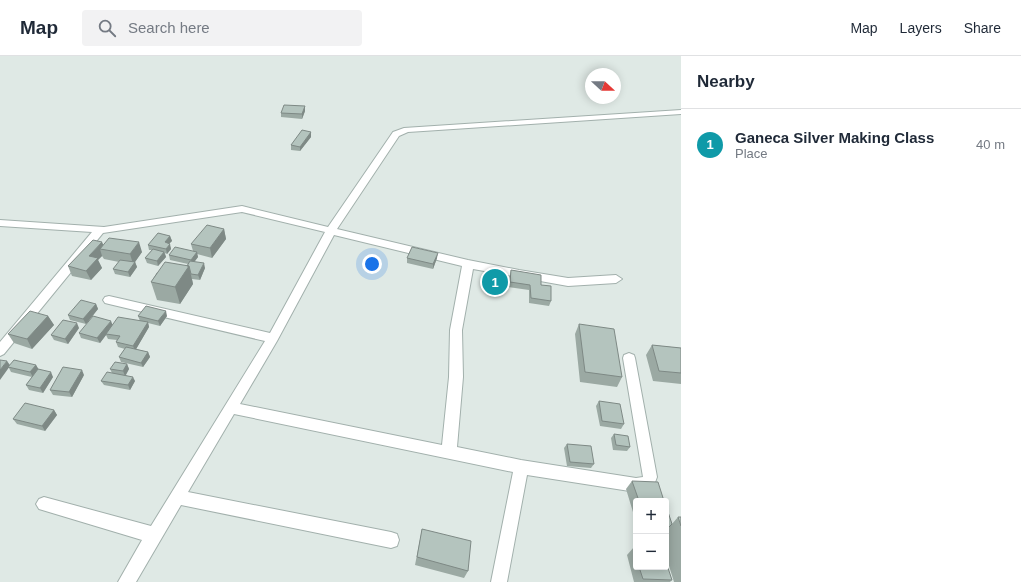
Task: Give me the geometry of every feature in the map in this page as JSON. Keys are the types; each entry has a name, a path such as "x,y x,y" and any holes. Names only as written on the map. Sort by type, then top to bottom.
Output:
{"street":[{"path":"126,582 273,338 331,230 393,137 401,132 681,112"},
{"path":"0,224 16,223 100,230 242,209 468,264 568,282 616,279"},
{"path":"0,350 100,230"},
{"path":"449,451 456,377 456,330 468,264"},
{"path":"109,300 206,321 273,338"},
{"path":"231,408 449,451 521,467 636,485 648,483 650,477 629,358"},
{"path":"500,582 521,467"},
{"path":"177,497 391,540"},
{"path":"44,504 154,535"}],"building":[{"path":"284,105 305,106 302,114 281,113"},
{"path":"302,130 311,132 300,147 291,145"},
{"path":"207,225 224,229 210,248 191,244"},
{"path":"158,233 170,236 165,242 170,244 166,249 148,245"},
{"path":"109,238 139,242 130,254 100,249"},
{"path":"93,240 102,242 89,256 98,258 86,271 68,266"},
{"path":"175,247 197,252 191,260 169,255"},
{"path":"412,247 438,253 433,264 407,258"},
{"path":"153,249 164,252 157,261 145,258"},
{"path":"120,260 135,262 128,272 113,269"},
{"path":"190,261 204,263 198,275 191,274 189,266 187,266"},
{"path":"165,262 189,266 175,287 151,282"},
{"path":"511,270 541,275 541,285 551,286 551,301 531,298 530,285 510,282"},
{"path":"491,274 502,276 501,288 489,286"},
{"path":"81,300 96,304 83,319 68,315"},
{"path":"146,306 166,311 158,321 138,316"},
{"path":"30,311 48,316 27,339 8,334"},
{"path":"93,316 111,321 97,338 79,333"},
{"path":"118,317 148,322 133,346 116,342 120,336 106,334"},
{"path":"63,320 77,323 65,339 51,335"},
{"path":"579,324 614,329 622,377 585,372"},
{"path":"652,345 681,348 681,373 659,371"},
{"path":"126,347 148,352 141,363 119,357"},
{"path":"0,360 7,361 0,370"},
{"path":"14,360 36,365 30,372 8,367"},
{"path":"115,362 127,364 123,371 110,369"},
{"path":"63,367 82,370 69,392 50,390"},
{"path":"38,369 51,372 40,388 26,385"},
{"path":"107,372 133,377 128,385 101,381"},
{"path":"599,401 620,404 624,424 602,421"},
{"path":"25,403 54,410 42,426 13,419"},
{"path":"614,434 628,436 630,447 616,445"},
{"path":"567,444 591,446 594,464 570,462"},
{"path":"632,481 658,482 663,498 638,498"},
{"path":"669,515 672,524 669,527"},
{"path":"678,517 681,517 681,526"},
{"path":"422,529 471,541 468,571 417,557"},
{"path":"640,570 669,570 672,580 643,579"}],"place":[{"name":"Ganeca Silver Making Class","path":"495,282"}]}
